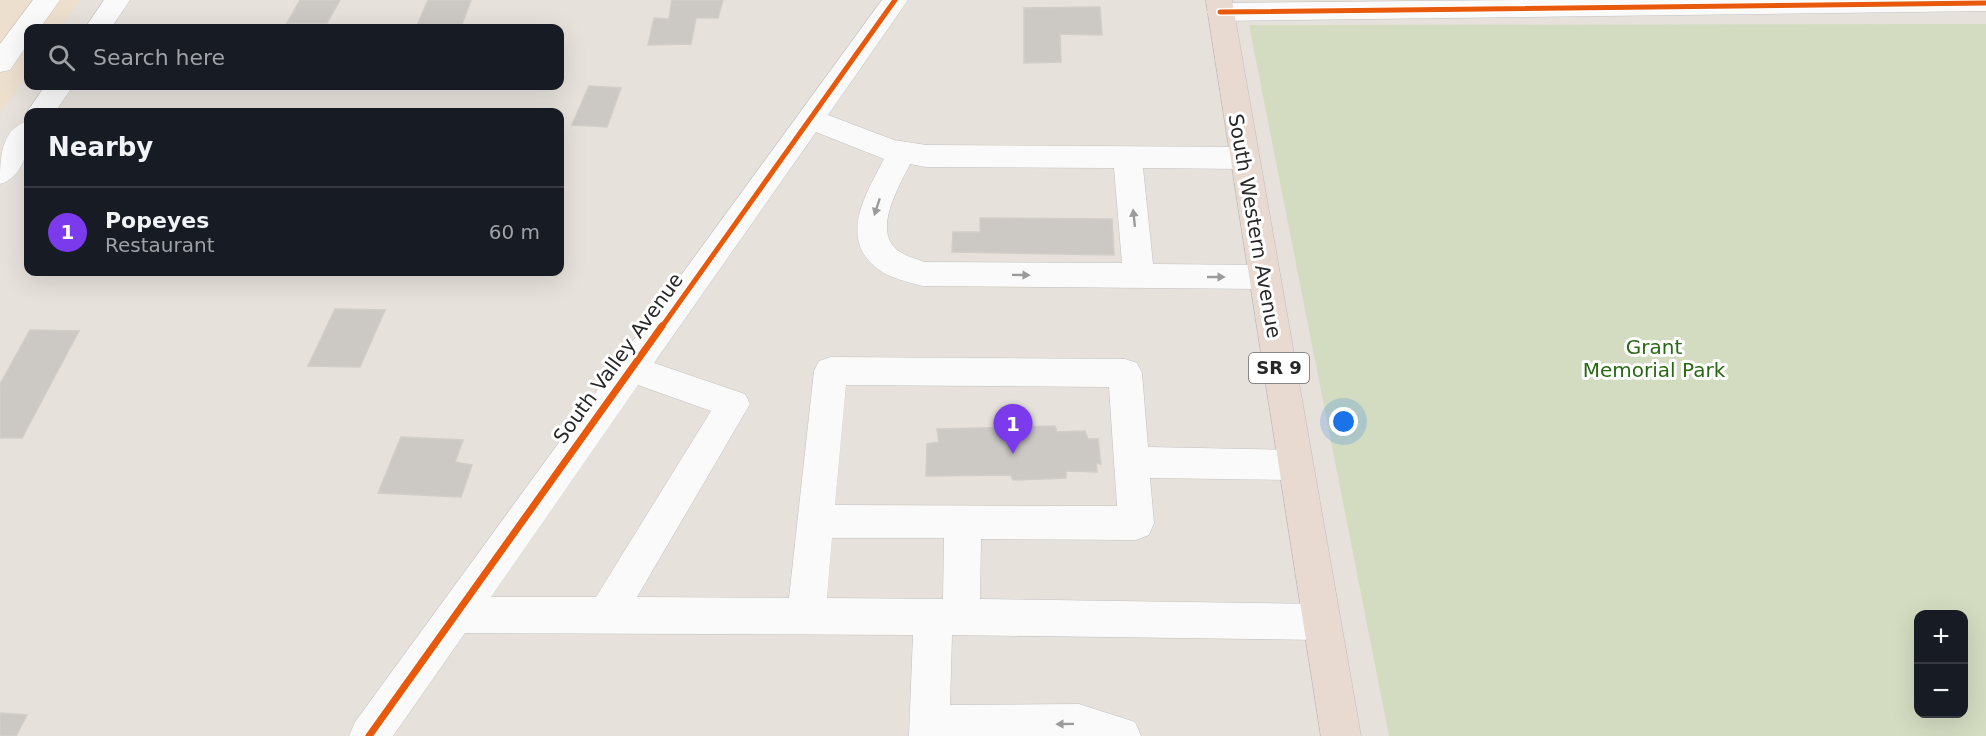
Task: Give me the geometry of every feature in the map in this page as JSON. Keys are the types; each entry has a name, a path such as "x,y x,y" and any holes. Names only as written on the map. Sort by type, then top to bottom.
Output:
{"highway":[{"name":"South Western Avenue","path":"1219,6 1341,736"}],"street":[{"path":"29,24 47,0"},
{"path":"101,24 117,0"},
{"name":"South Valley Avenue","path":"369,736 895,0"},
{"path":"1219,6 1986,3"},
{"path":"0,63 24,31"},
{"path":"44,108 56,90"},
{"path":"810,119 901,153 926,156 1244,158"},
{"path":"0,173 24,137"},
{"path":"901,153 879,199 871,227 876,246 889,261 922,274 1264,277"},
{"path":"1128,158 1139,276"},
{"path":"606,615 733,404 631,369"},
{"path":"806,615 831,371 1125,373 1136,523 816,521"},
{"path":"1131,462 1296,465"},
{"path":"963,522 930,731 1079,724 1121,736"},
{"path":"455,615 806,615 1322,622"}],"shaded area":[{"path":"0,0 81,0 63,24 24,24 24,80 0,114"}],"green space":[{"name":"Grant Memorial Park","path":"1986,24 1986,736 1389,736 1249,25"}],"building":[{"path":"300,0 340,0 327,23 287,23"},
{"path":"428,0 471,0 462,24 418,24"},
{"path":"672,0 723,0 718,18 696,18 691,44 648,45 654,18 669,19"},
{"path":"1100,7 1102,35 1060,34 1061,62 1024,63 1024,8"},
{"path":"589,86 621,88 607,127 572,125"},
{"path":"980,218 1112,219 1114,255 952,252 953,232 980,232"},
{"path":"335,309 385,310 360,367 308,366"},
{"path":"30,330 79,331 22,438 0,438 0,384"},
{"path":"1055,426 1057,432 1085,431 1088,439 1098,439 1101,464 1096,463 1097,472 1066,471 1066,478 1013,480 1011,475 926,476 927,444 939,442 937,429"},
{"path":"401,437 463,440 455,462 472,465 461,497 378,493"},
{"path":"0,713 27,715 16,736 0,736"}],"cycle path":[{"path":"369,736 895,0"},
{"path":"1220,12 1986,3"}],"place":[{"name":"Popeyes","path":"1013,454"}]}
